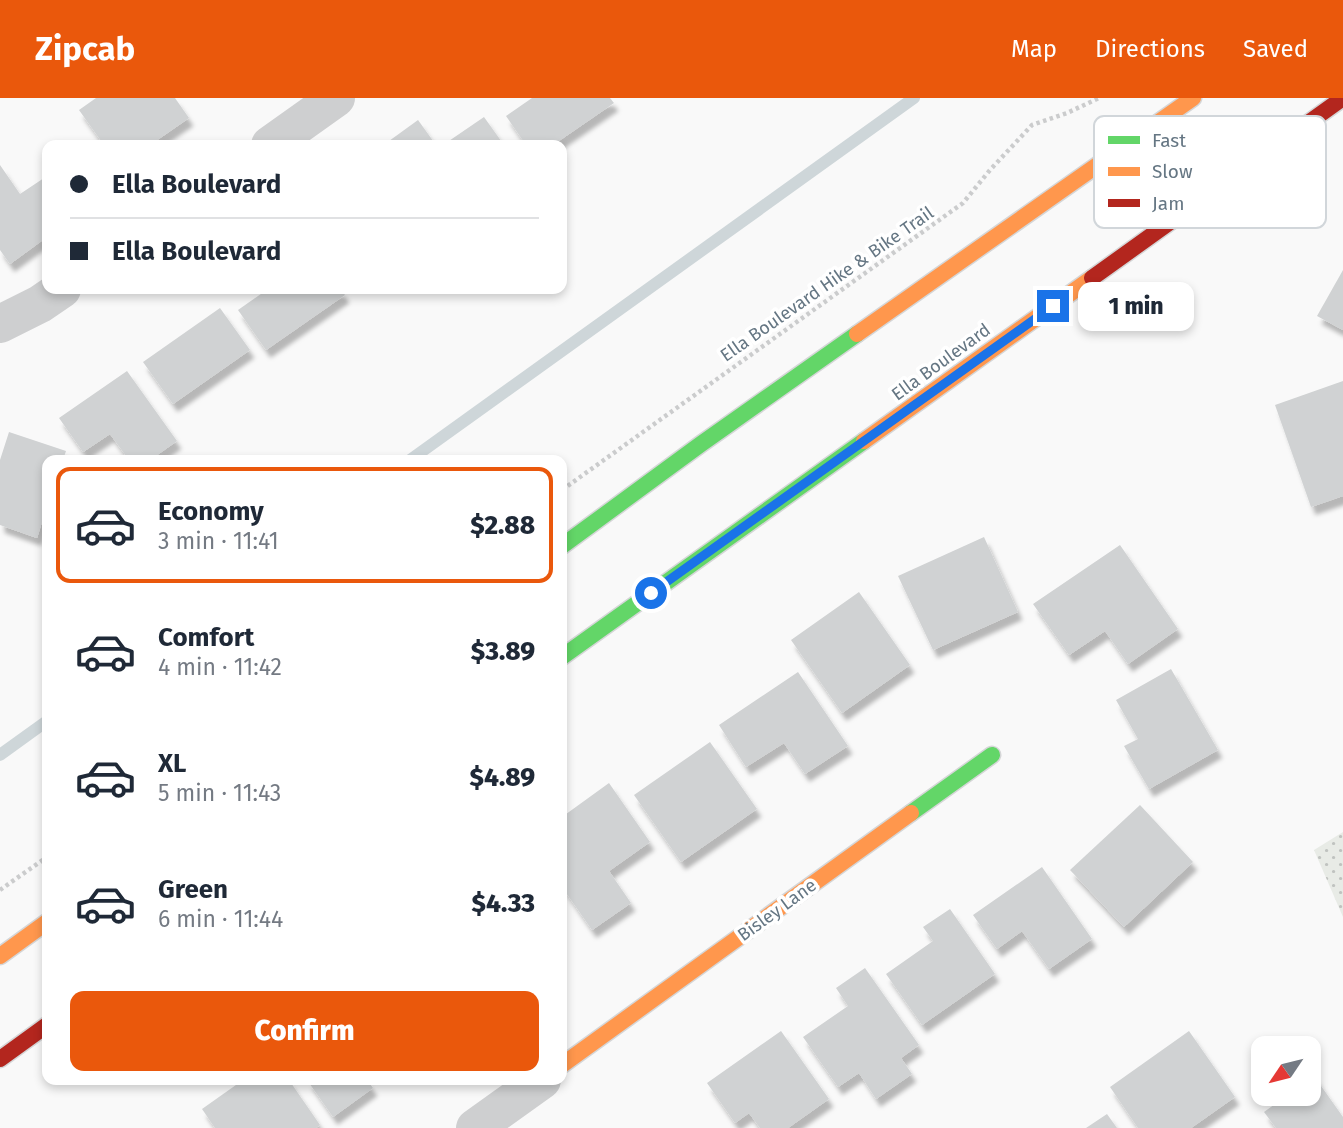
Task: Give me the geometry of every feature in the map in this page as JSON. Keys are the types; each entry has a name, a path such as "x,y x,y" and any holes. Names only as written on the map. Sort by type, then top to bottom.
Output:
{"main road":[{"path":"1167,116 1193,98"},
{"name":"Ella Boulevard","path":"1318,116 1343,98"},
{"path":"567,542 701,444 1094,168"},
{"name":"Ella Boulevard","path":"567,653 1161,228"},
{"name":"Bisley Lane","path":"567,1061 992,755"},
{"path":"0,956 42,926"},
{"path":"0,1059 42,1030"}],"street":[{"path":"277,140 336,98"},
{"path":"0,324 55,294"},
{"path":"475,1128 535,1085"}],"path":[{"name":"Ella Boulevard Hike & Bike Trail","path":"567,486 963,204 1032,125 1099,98"},
{"path":"0,890 42,861"}],"shaded area":[{"path":"1343,832 1343,917 1314,850"}],"building":[{"path":"96,98 175,98 189,118 157,140 100,140 79,110"},
{"path":"532,98 610,98 614,103 560,140 523,140 506,116"},
{"path":"484,117 500,140 450,140"},
{"path":"418,120 432,140 390,140"},
{"path":"0,165 20,194 42,179 42,241 10,264 0,250"},
{"path":"1343,270 1343,330 1317,316"},
{"path":"261,294 345,295 266,350 238,310"},
{"path":"220,308 250,350 173,404 143,362"},
{"path":"127,371 177,441 157,455 125,455 110,434 83,452 59,418"},
{"path":"1343,381 1343,496 1311,507 1275,405"},
{"path":"9,432 66,451 65,455 42,455 42,522 37,538 0,525 0,460"},
{"path":"984,537 1018,612 933,650 898,576"},
{"path":"1120,545 1178,629 1128,664 1105,631 1069,655 1033,604"},
{"path":"859,592 910,665 842,713 791,640"},
{"path":"1171,669 1218,750 1149,789 1124,746 1138,739 1116,700"},
{"path":"798,672 848,746 805,774 784,743 746,767 719,725"},
{"path":"710,742 757,809 681,862 634,795"},
{"path":"609,783 650,842 609,871 631,903 592,930 567,894 567,813"},
{"path":"1140,805 1193,862 1124,927 1070,870"},
{"path":"1042,867 1092,939 1049,969 1022,931 997,949 973,915"},
{"path":"950,909 995,974 922,1025 886,974 933,941 923,927"},
{"path":"865,968 919,1045 901,1058 912,1074 876,1099 859,1073 838,1087 803,1037 848,1006 836,988"},
{"path":"781,1031 829,1099 788,1128 760,1128 749,1113 735,1123 707,1083"},
{"path":"1189,1031 1235,1097 1191,1128 1138,1128 1110,1087"},
{"path":"236,1085 292,1085 320,1125 316,1128 215,1128 202,1109"},
{"path":"311,1085 371,1085 373,1088 333,1117"},
{"path":"1321,1086 1343,1117 1343,1128 1276,1128 1264,1112 1272,1106 1321,1106"},
{"path":"1107,1114 1117,1128 1086,1128"}],"waterway":[{"path":"417,455 914,98"},
{"path":"0,755 42,725"}],"traffic: fast":[{"path":"567,542 857,334"},
{"path":"567,653 864,441"},
{"path":"911,813 992,755"}],"traffic: slow":[{"path":"1167,116 1193,98"},
{"path":"857,334 1094,168"},
{"path":"864,441 1092,278"},
{"path":"567,1061 911,813"},
{"path":"0,956 42,926"}],"traffic: jam":[{"path":"1318,116 1343,98"},
{"path":"1092,278 1162,228"},
{"path":"0,1059 42,1029"}],"route":[{"path":"651,593 1053,306"}]}
